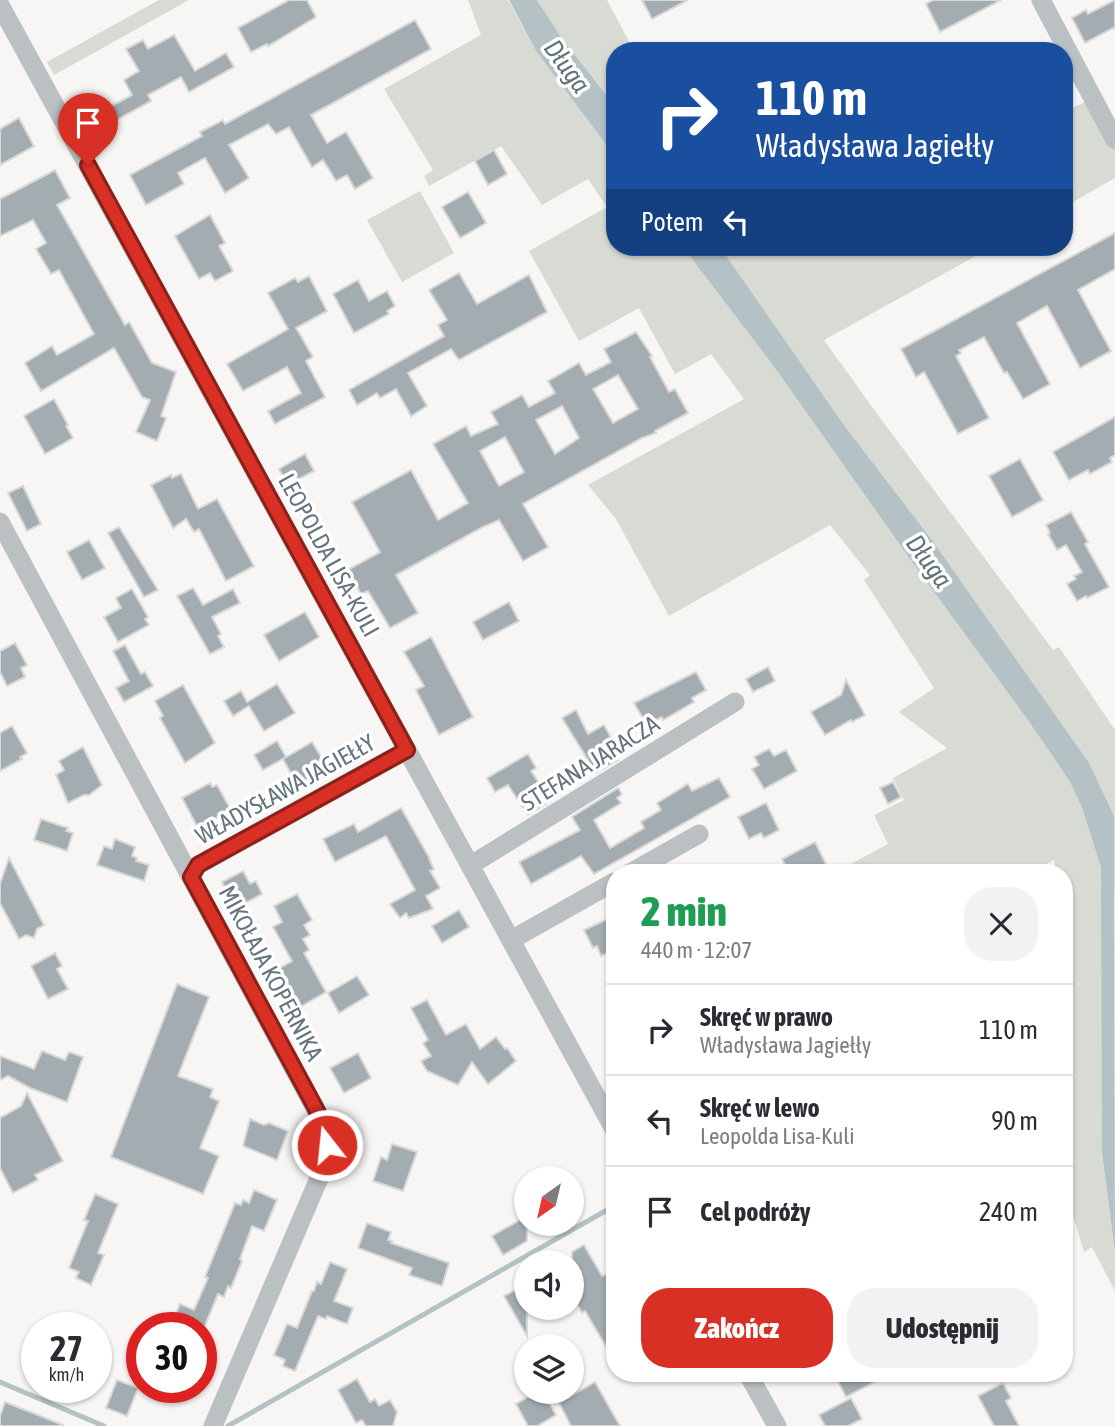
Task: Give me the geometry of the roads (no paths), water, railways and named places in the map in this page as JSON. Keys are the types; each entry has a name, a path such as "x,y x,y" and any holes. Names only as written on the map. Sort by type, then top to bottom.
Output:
{"street":[{"path":"1041,0 1063,42"},
{"name":"LEOPOLDA LISA-KULI","path":"0,5 606,1114"},
{"path":"1073,61 1115,140"},
{"name":"MIKOŁAJA KOPERNIKA","path":"0,522 324,1125 327,1145 323,1170 213,1426"},
{"name":"STEFANA JARACZA","path":"471,866 735,702"},
{"name":"WŁADYSŁAWA JAGIEŁŁY","path":"191,877 198,865 407,750"},
{"path":"646,864 699,834"},
{"path":"511,940 606,887"},
{"path":"752,1382 777,1426"}],"water":[{"name":"Długa","path":"509,0 537,0 561,37 606,95 606,144 536,51"},
{"name":"Długa","path":"690,256 726,256 843,424 931,539 1089,763 1114,816 1115,1252 1102,1153 1101,867 1082,807 1069,780 1028,720 773,365"}],"waterway":[{"path":"228,1426 606,1211"},
{"path":"0,1382 104,1426"}]}
